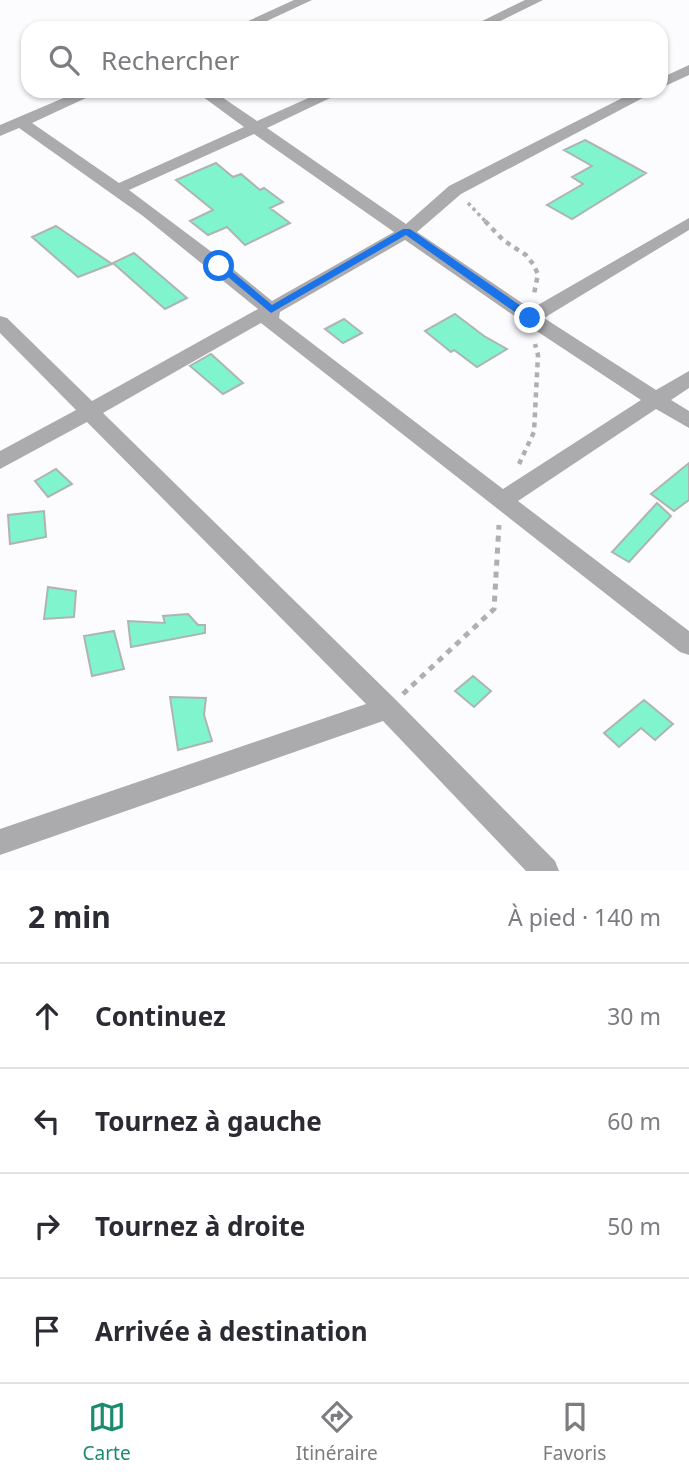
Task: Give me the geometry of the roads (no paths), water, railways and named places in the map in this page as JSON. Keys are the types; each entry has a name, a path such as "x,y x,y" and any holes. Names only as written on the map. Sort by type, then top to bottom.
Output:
{"street":[{"path":"256,21 305,0"},
{"path":"490,21 536,0"},
{"path":"668,80 689,69"},
{"path":"0,131 77,98"},
{"path":"213,98 530,318 689,421"},
{"path":"118,189 322,98"},
{"path":"0,461 407,231 436,212 455,190 634,98"},
{"path":"20,122 118,189 219,266 271,310"},
{"path":"530,318 689,223"},
{"path":"271,310 269,320 689,645"},
{"path":"0,322 387,708 545,871"},
{"path":"500,501 689,378"},
{"path":"0,842 387,708"}]}
